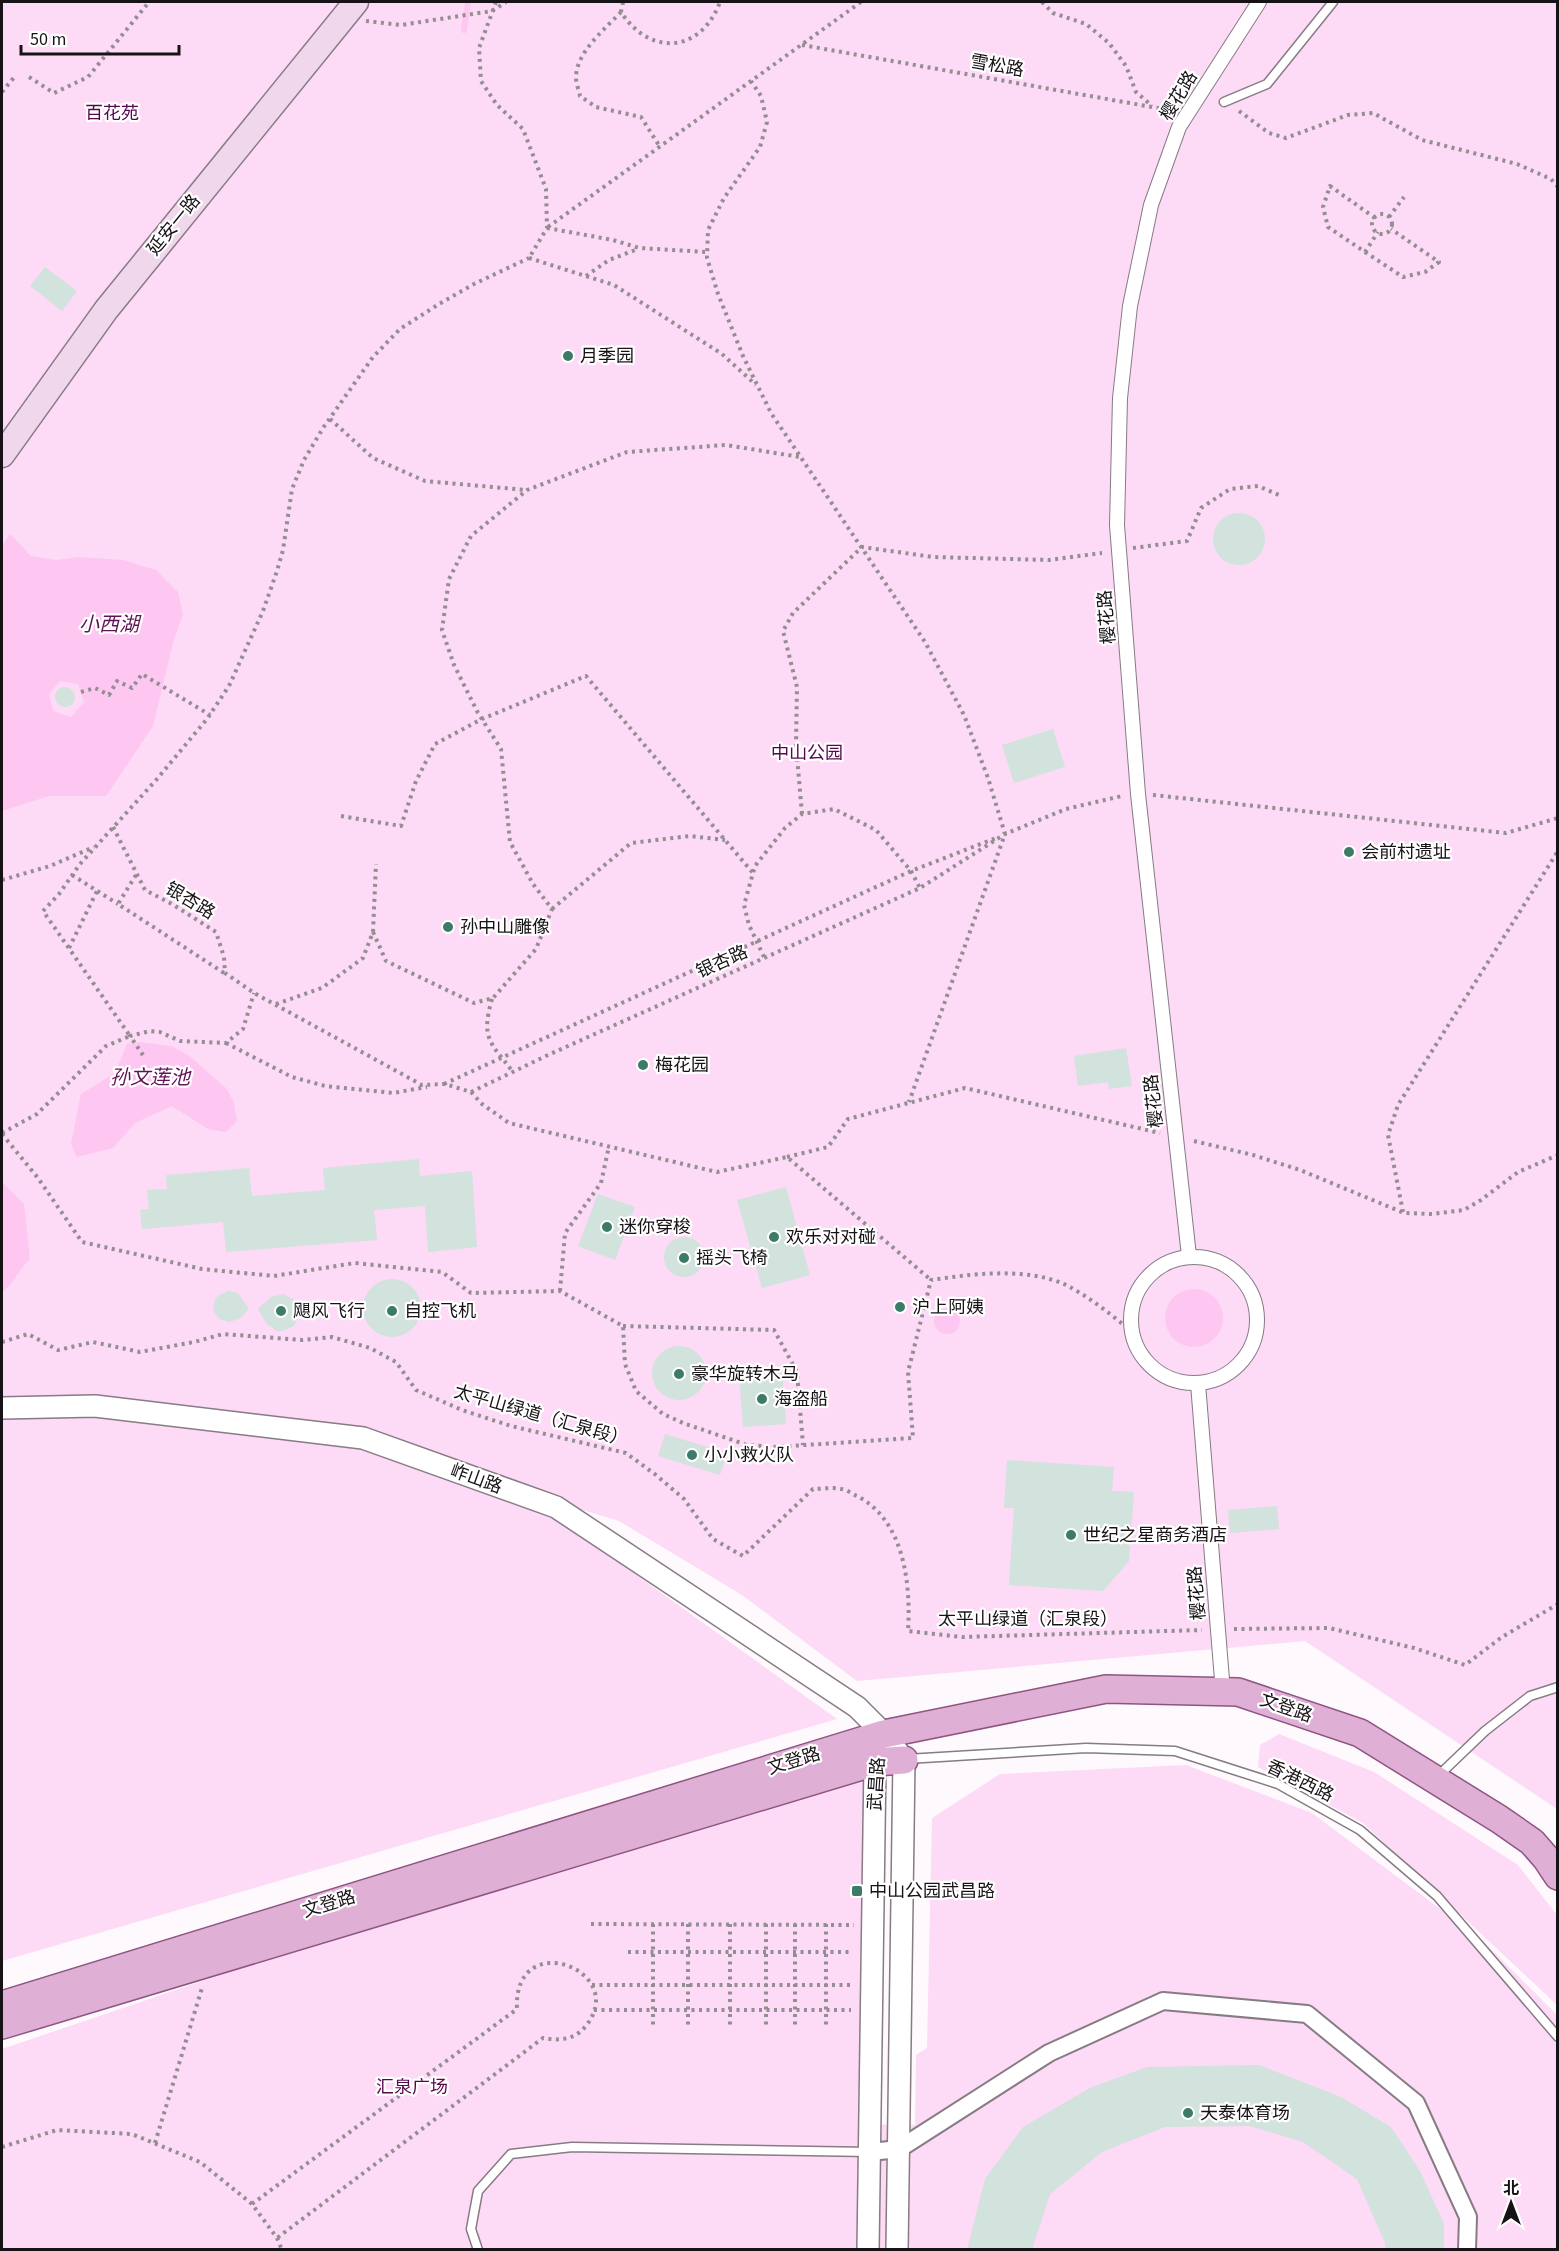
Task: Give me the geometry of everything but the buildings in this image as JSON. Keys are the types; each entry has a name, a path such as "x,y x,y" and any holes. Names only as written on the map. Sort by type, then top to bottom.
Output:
{"main road":[{"name":"延安一路","path":"2,455 106,310 350,9"},
{"name":"文登路","path":"2,2005 884,1734 1106,1689 1238,1692 1360,1733 1532,1842 1546,1858 1557,1876"},
{"name":"文登路","path":"2,2025 875,1762 904,1760"}],"street":[{"name":"樱花路","path":"1189,1256 1138,794 1117,525 1120,398 1130,306 1152,205 1179,128 1259,2"},
{"path":"1189,1256 1209,1258 1228,1266 1243,1279 1254,1296 1258,1316 1256,1336 1248,1354 1235,1369 1218,1379 1198,1384 1176,1382 1156,1372 1141,1356 1132,1332 1130,1314 1136,1292 1149,1274 1168,1262 1189,1256"},
{"name":"樱花路","path":"1198,1384 1223,1692"},
{"name":"岞山路","path":"2,1408 95,1406 363,1438 556,1507 857,1707 884,1734"},
{"name":"武昌路","path":"884,1734 904,1760 897,2250"},
{"name":"武昌路","path":"868,2250 875,1762 884,1734"},
{"path":"870,2152 899,2149 1048,2053 1163,2001 1307,2014 1416,2103 1468,2217 1467,2250"}],"lane":[{"path":"1224,102 1267,84 1333,2"},
{"path":"1435,1779 1485,1731 1530,1696 1557,1687"},
{"name":"香港西路","path":"904,1760 1086,1748 1175,1750 1278,1784 1360,1830 1437,1896 1557,2037"},
{"path":"478,2250 471,2229 478,2191 511,2154 572,2147 870,2152"}],"path":[{"path":"29,77 54,93 88,77 149,2"},
{"path":"496,2 479,48 482,81 497,105 523,129 546,189 547,228"},
{"path":"350,9 375,23 401,25 492,10 506,2"},
{"path":"623,2 621,12 598,36 581,59 576,78 580,96 596,107 641,117 660,147"},
{"path":"621,12 630,26 643,36 658,42 675,43 690,38 704,29 715,16 720,2"},
{"path":"143,1055 43,911 210,715 229,686 263,611 283,550 292,489 304,460 330,419 373,357 400,329 474,284 529,258 547,228 861,2"},
{"path":"1042,2 1053,13 1086,24 1109,43 1126,66 1136,92 1153,107"},
{"name":"雪松路","path":"801,45 1188,113"},
{"path":"2,92 16,75"},
{"path":"752,81 761,96 767,122 760,147 724,198 708,230 707,258 718,294 771,413 925,642 964,715 988,778 1005,834 909,1102"},
{"path":"1224,102 1269,133 1286,138 1348,115 1373,113 1422,140 1517,164 1551,179 1557,187"},
{"path":"1375,218 1330,186 1323,207 1328,227 1403,277 1425,272 1439,262 1391,229"},
{"path":"1389,217 1404,197"},
{"path":"1380,214 1389,217 1392,223 1391,229 1387,233 1378,232 1372,224 1375,218 1380,214"},
{"path":"547,228 613,240 639,248 707,252"},
{"path":"1365,252 1378,232"},
{"path":"586,276 609,260 639,248"},
{"path":"529,258 614,285 722,354 759,388"},
{"path":"330,419 373,458 425,482 527,490"},
{"path":"552,909 533,884 510,842 501,749 482,719 454,665 442,630 449,579 471,536 527,490 627,452 726,445 801,457"},
{"path":"862,548 933,557 1049,560 1186,541 1201,508 1230,489 1258,486 1279,495"},
{"path":"802,814 796,745 797,687 783,631 793,613 862,548"},
{"path":"81,692 95,688 109,695 117,681 132,688 142,674 210,715"},
{"path":"341,816 401,826 416,781 435,744 482,719 586,676 753,873"},
{"name":"银杏路","path":"445,1084 911,871 1066,809 1105,799 1138,794 1506,833 1557,818"},
{"path":"764,957 749,925 744,905 755,866 785,828 802,814 834,809 876,830 911,871 920,888"},
{"name":"银杏路","path":"113,827 145,890 216,932 224,957 225,973 254,993 422,1085 445,1084 471,1092 920,888 1005,834"},
{"path":"513,1072 491,1043 486,1034 486,1024 493,998 536,949 552,909 631,843 690,836 725,840"},
{"path":"2,880 50,866 97,846"},
{"path":"1404,1213 1388,1135 1398,1106 1557,851"},
{"path":"276,1004 322,988 363,958 373,932 376,864"},
{"path":"72,875 225,973"},
{"path":"118,904 136,875"},
{"path":"69,948 97,891"},
{"path":"373,932 386,961 474,1003 493,998"},
{"path":"226,1043 243,1029 254,993"},
{"path":"445,1084 393,1093 325,1086 292,1077 226,1043 180,1041 160,1032 150,1031 106,1046 37,1114 2,1134 38,1179 82,1242 202,1269 274,1276 356,1263 442,1272 471,1293 560,1290 623,1326 774,1330 796,1372 803,1445"},
{"path":"471,1092 482,1104 509,1123 717,1172 828,1147 848,1119 965,1088 1253,1155 1300,1170 1404,1213 1432,1214 1464,1210 1518,1172 1557,1155"},
{"path":"560,1290 565,1233 601,1183 609,1146"},
{"path":"787,1157 931,1280 983,1273 1031,1276 1063,1284 1113,1316 1132,1332"},
{"path":"623,1326 625,1364 636,1391 663,1414 683,1423 747,1445 774,1447 913,1438 908,1372 931,1280"},
{"name":"太平山绿道（汇泉段）","path":"2,1342 28,1334 58,1350 93,1342 140,1352 224,1334 302,1340 332,1336 370,1348 396,1362 416,1390 462,1410 511,1426 626,1453 656,1474 684,1499 713,1539 743,1556 813,1489 842,1489 870,1503 892,1530 901,1548 910,1608 908,1631 962,1637 1260,1627 1329,1628 1414,1648 1465,1665 1502,1637 1557,1604"},
{"path":"591,1924 873,1925"},
{"path":"653,1924 653,2027"},
{"path":"688,1924 688,2027"},
{"path":"729,1924 729,2027"},
{"path":"766,1924 766,2027"},
{"path":"795,1924 795,2027"},
{"path":"826,1924 826,2027"},
{"path":"628,1952 873,1952"},
{"path":"155,2143 210,1962"},
{"path":"252,2204 517,2009 520,1984 527,1974 538,1966 562,1963 574,1967 584,1975 595,1997 590,2022 581,2031 570,2038 556,2041 543,2038 277,2238"},
{"path":"591,1985 872,1985"},
{"path":"594,2010 872,2010"},
{"path":"2,2147 57,2130 132,2134 200,2162 252,2204 277,2238 282,2250"}],"green space":[{"name":"中山公园","path":"2,2 1557,2 1557,1809 1305,1641 857,1681 742,1595 619,1521 470,1476 363,1438 2,1408"},
{"path":"105,1414 361,1447 550,1513 837,1719 2,1961 2,1417"},
{"path":"1279,1734 1374,1772 1518,1865 1557,1915 1557,2005 1363,1823 1258,1767 1260,1745"},
{"name":"汇泉广场","path":"1186,1765 1312,1813 1483,1941 1557,2015 1557,2249 2,2249 2,2049 226,1973 864,1781 860,2124 915,2125 916,2055 927,2048 932,1818 1000,1774"}],"water":[{"name":"小西湖","path":"10,534 31,556 56,560 80,557 123,560 156,570 178,592 183,614 174,639 153,726 106,796 49,796 2,811 2,546","holes":["60,681 78,684 84,702 71,717 53,711 49,694"]},
{"name":"孙文莲池","path":"140,1042 171,1046 188,1055 227,1089 234,1103 237,1121 226,1132 208,1129 172,1106 135,1123 113,1148 77,1157 71,1144 81,1094 115,1073 127,1044"},
{"path":"2,1182 24,1204 30,1259 2,1292"},
{"path":"1188,1289 1200,1289 1215,1297 1223,1312 1223,1324 1215,1339 1200,1347 1188,1347 1173,1339 1165,1324 1165,1312 1173,1297"},
{"path":"947,1308 957,1311 960,1321 957,1331 947,1334 937,1331 934,1321 937,1311"}],"waterway":[{"path":"464,30 468,2"}],"place":[{"name":"月季园","path":"568,356"},
{"name":"会前村遗址","path":"1349,852"},
{"name":"孙中山雕像","path":"448,927"},
{"name":"梅花园","path":"643,1065"},
{"name":"迷你穿梭","path":"607,1227"},
{"name":"欢乐对对碰","path":"774,1237"},
{"name":"摇头飞椅","path":"684,1258"},
{"name":"沪上阿姨","path":"900,1307"},
{"name":"飓风飞行","path":"281,1311"},
{"name":"自控飞机","path":"392,1311"},
{"name":"豪华旋转木马","path":"679,1374"},
{"name":"海盗船","path":"762,1399"},
{"name":"小小救火队","path":"692,1455"},
{"name":"世纪之星商务酒店","path":"1071,1535"},
{"name":"中山公园武昌路","path":"857,1891"},
{"name":"天泰体育场","path":"1188,2113"}],"park label":[{"name":"百花苑","path":"112,113"}]}
